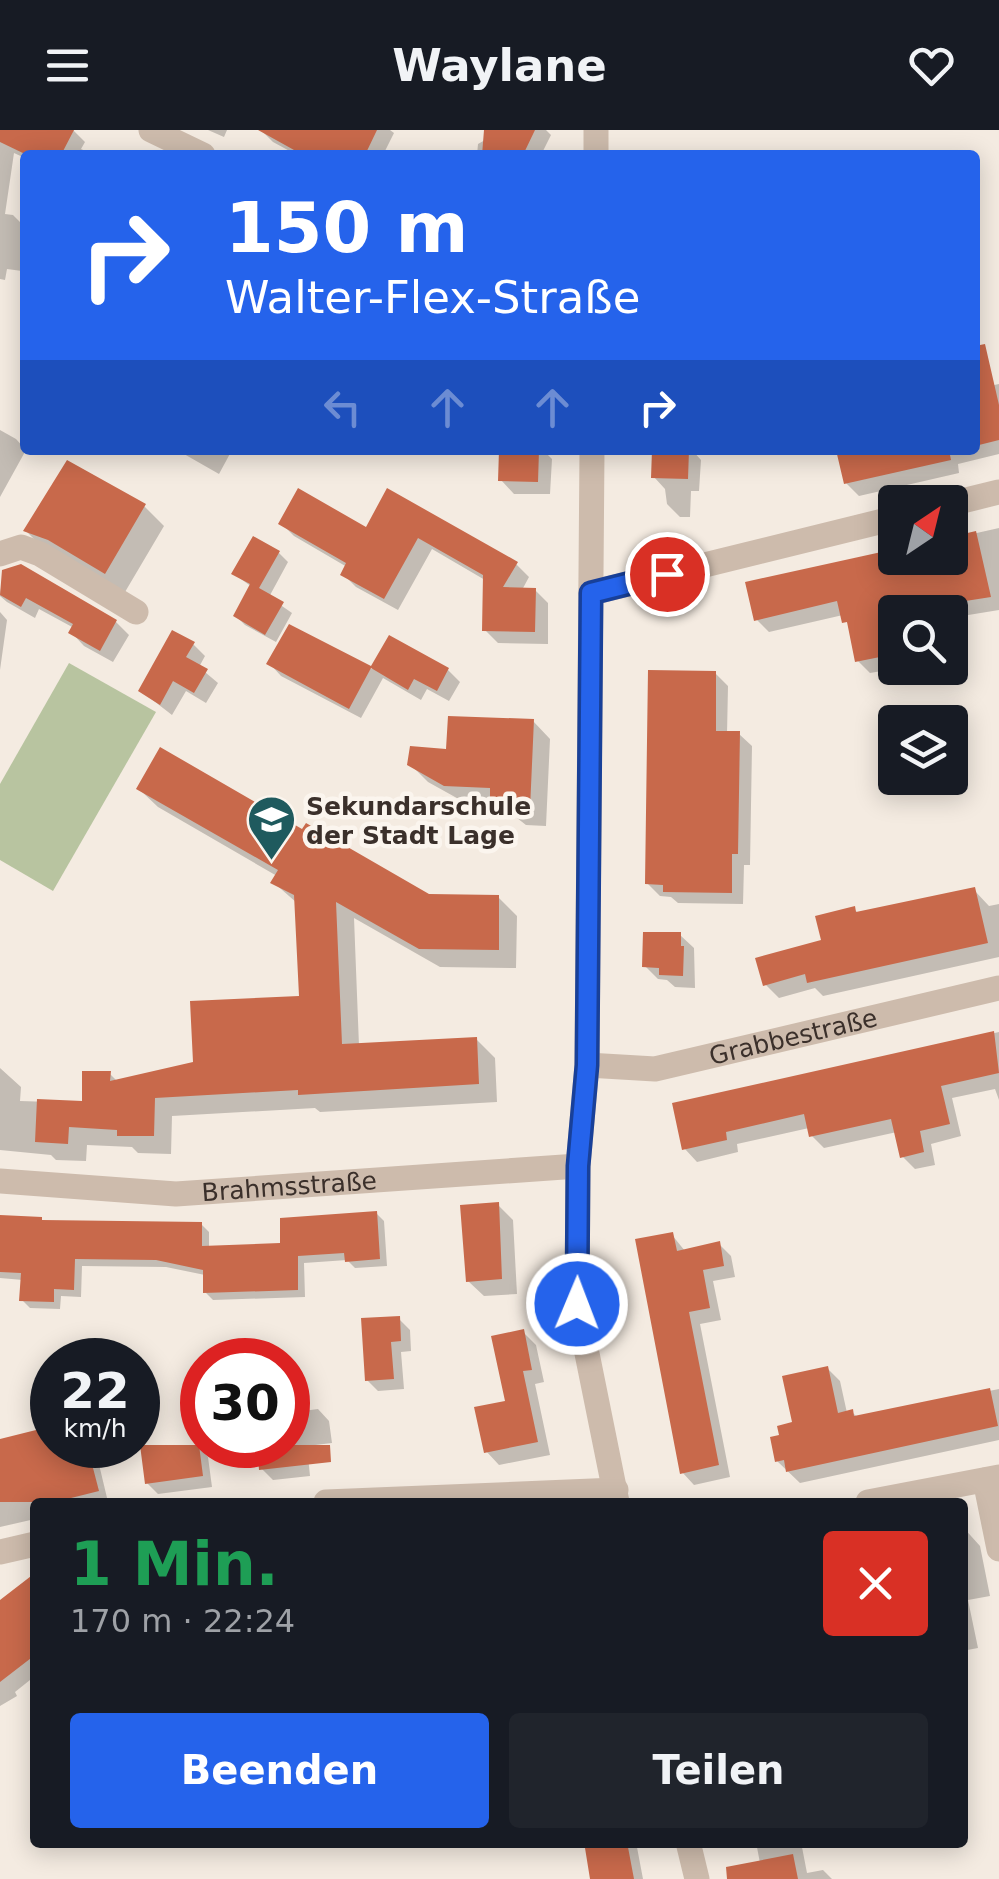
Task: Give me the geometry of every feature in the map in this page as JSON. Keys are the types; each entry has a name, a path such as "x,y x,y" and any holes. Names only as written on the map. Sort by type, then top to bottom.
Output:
{"street":[{"path":"151,130 193,150"},
{"path":"520,1498 617,1496 577,1304 578,1166 587,1065 592,455"},
{"path":"968,500 999,492"},
{"path":"591,593 878,522"},
{"path":"0,554 22,547 40,554 136,612"},
{"name":"Grabbestraße","path":"587,1065 656,1069 999,988"},
{"name":"Brahmsstraße","path":"0,1181 176,1194 578,1166"},
{"path":"889,1498 992,1478 999,1549"},
{"path":"0,1552 30,1545"},
{"path":"689,1848 697,1879"}],"green space":[{"path":"69,663 156,712 53,891 0,860 0,784"}],"building":[{"path":"0,130 74,130 64,150 20,152 0,142"},
{"path":"258,130 377,130 367,150 294,150"},
{"path":"484,130 535,130 525,150 482,150"},
{"path":"985,344 999,405 999,440 980,445 980,345"},
{"path":"499,455 539,455 538,482 498,481"},
{"path":"652,455 689,455 688,479 651,478"},
{"path":"837,455 950,455 951,460 844,484"},
{"path":"67,460 146,504 105,574 48,540 23,531"},
{"path":"298,488 366,527 387,488 518,562 503,587 536,588 535,632 482,631 483,575 418,538 384,599 340,575 346,563 278,524"},
{"path":"976,531 991,597 968,601 968,595 878,595 878,657 855,662 847,622 842,623 837,601 754,621 745,582 878,553 878,575 968,575 968,533"},
{"path":"253,536 280,551 259,588 284,602 265,635 233,616 250,584 231,574"},
{"path":"21,564 117,620 100,651 68,633 73,624 26,598 21,607 0,595 2,570"},
{"path":"289,624 371,666 389,635 449,668 437,691 414,679 408,690 371,668 349,709 266,664"},
{"path":"172,630 195,642 186,657 208,669 194,693 173,681 160,705 138,691"},
{"path":"648,670 716,671 716,731 740,731 738,854 732,854 732,893 663,892 663,885 645,884"},
{"path":"448,716 534,719 530,809 506,808 490,798 490,788 444,786 407,765 410,746 446,749"},
{"path":"160,747 302,829 306,823 429,894 499,895 499,950 419,949 336,902 342,1044 477,1037 479,1084 298,1095 298,1090 155,1098 154,1136 117,1136 117,1130 69,1127 68,1144 35,1142 37,1099 82,1101 82,1071 111,1071 110,1081 193,1062 190,1001 299,996 294,895 270,883 278,870 136,789"},
{"path":"975,887 988,943 807,983 805,974 763,986 755,958 821,940 815,916 855,906 856,912"},
{"path":"643,932 681,932 683,976 659,975 659,968 642,967"},
{"path":"994,1031 999,1073 941,1086 950,1124 920,1131 924,1152 900,1158 891,1119 809,1137 804,1114 726,1132 727,1140 682,1150 672,1103"},
{"path":"499,1202 502,1279 466,1282 460,1205"},
{"path":"377,1211 380,1259 345,1262 344,1253 298,1256 298,1290 203,1293 203,1270 156,1260 75,1259 74,1290 54,1289 54,1302 19,1301 21,1273 0,1272 0,1215 42,1220 202,1222 202,1246 280,1243 280,1218"},
{"path":"673,1232 677,1251 720,1241 724,1266 703,1270 710,1308 689,1312 719,1465 680,1474 635,1239"},
{"path":"400,1316 401,1341 391,1342 394,1379 365,1381 361,1318"},
{"path":"524,1329 532,1370 523,1371 538,1442 484,1453 474,1407 505,1401 491,1336"},
{"path":"828,1366 838,1413 853,1409 854,1416 990,1388 998,1426 786,1472 784,1460 775,1462 770,1437 779,1435 777,1426 792,1422 782,1376"},
{"path":"30,1432 30,1468 93,1468 99,1491 71,1498 0,1502 0,1439"},
{"path":"160,1445 180,1445 180,1468 202,1468 203,1476 145,1484 143,1468 160,1468"},
{"path":"310,1445 330,1445 331,1462 310,1464"},
{"path":"30,1577 30,1659 0,1682 0,1600"},
{"path":"585,1848 628,1848 634,1879 590,1879"},
{"path":"793,1854 798,1879 727,1879 726,1867"}],"place":[{"name":"Sekundarschule der Stadt Lage","path":"271,862"}],"route":[{"path":"577,1304 578,1166 587,1065 591,593 667,574"}]}
